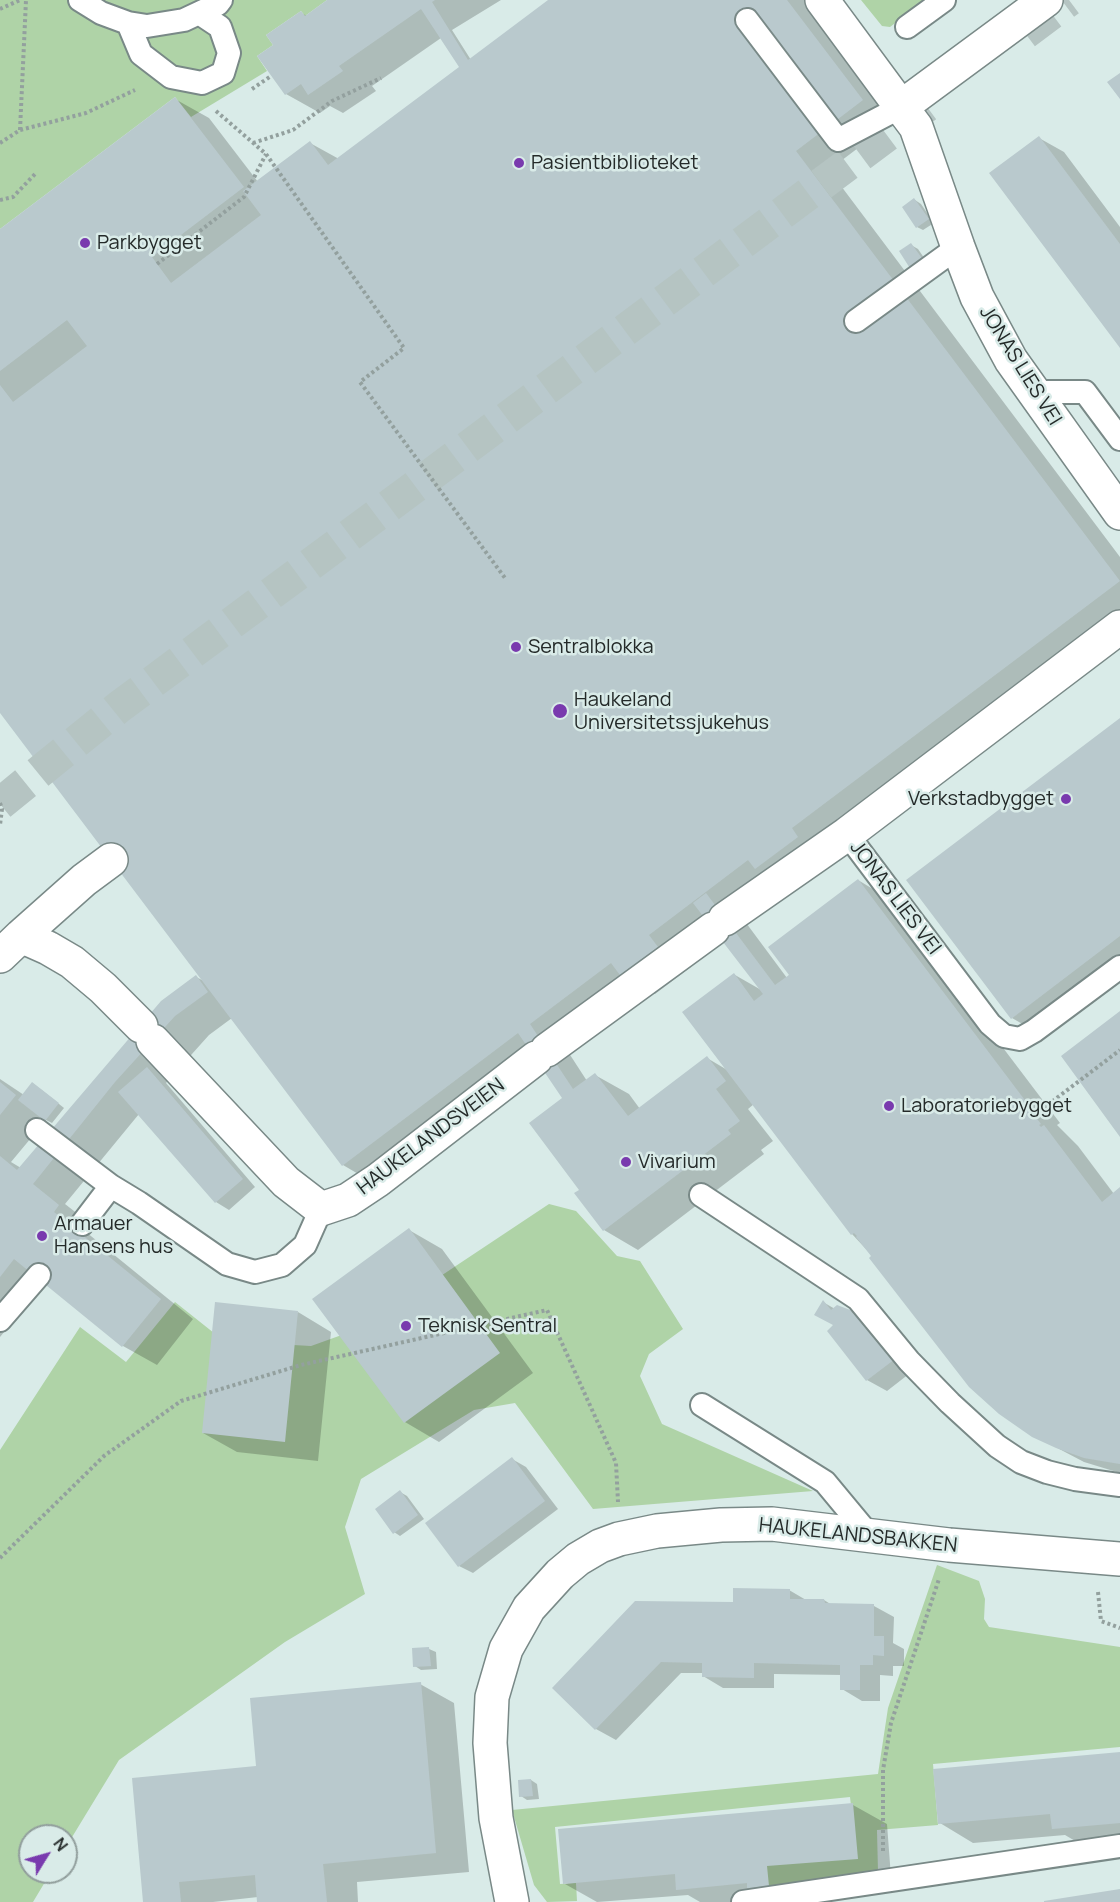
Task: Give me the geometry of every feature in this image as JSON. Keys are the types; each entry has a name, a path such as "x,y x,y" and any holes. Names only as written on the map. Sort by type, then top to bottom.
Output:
{"street":[{"name":"JONAS LIES VEI","path":"822,0 916,127 977,297 1011,360 1120,513"},
{"path":"901,107 1046,0"},
{"name":"JONAS LIES VEI","path":"847,834 1120,627"},
{"name":"HAUKELANDSVEIEN","path":"321,1209 348,1200 378,1180 542,1054 719,924 847,834"},
{"path":"10,946 84,880 111,860"},
{"path":"10,946 72,962 103,988 286,1182 321,1209"},
{"name":"HAUKELANDSBAKKEN","path":"512,1902 496,1818 490,1743 492,1697 506,1649 529,1608 560,1574 578,1559 600,1546 619,1539 668,1530 721,1525 772,1524 949,1545 1108,1559"}],"lane":[{"path":"80,0 101,13 137,25 184,20 221,0"},
{"path":"908,27 944,0"},
{"path":"137,25 141,54 171,77 202,83 224,73 229,53 220,27 199,12"},
{"path":"747,20 838,140 901,107"},
{"path":"856,321 958,247"},
{"path":"1033,392 1085,392 1120,439"},
{"name":"JONAS LIES VEI","path":"847,834 990,1024 1004,1036 1020,1039 1034,1031 1120,967"},
{"path":"37,1130 111,1186 140,1203 227,1264 255,1272 282,1265 305,1245 321,1209"},
{"path":"82,1224 111,1186"},
{"path":"701,1195 858,1299 909,1360 950,1403 997,1446 1021,1462 1047,1472 1075,1479 1120,1485"},
{"path":"0,1320 39,1275"},
{"path":"702,1405 825,1482 869,1535"},
{"path":"743,1902 1120,1846"}],"path":[{"path":"0,9 20,0"},
{"path":"20,130 26,0"},
{"path":"253,143 293,130 332,101 381,78"},
{"path":"0,143 20,130 86,113 136,89"},
{"path":"157,264 244,197 266,154 404,348 360,382 505,578"},
{"path":"0,200 13,197 36,172"},
{"path":"0,802 2,809 0,825"},
{"path":"1033,1116 1120,1050"},
{"path":"0,1558 104,1456 181,1401 301,1365 547,1310 616,1463 619,1539"},
{"path":"1108,1559 1101,1621 1120,1628"},
{"path":"883,1882 884,1770 891,1723 939,1580"}],"green space":[{"path":"0,0 327,0 305,16 301,11 266,35 273,45 257,56 267,71 191,117 175,97 0,229"},
{"path":"861,0 925,0 890,27 882,26"},
{"path":"549,1204 576,1211 617,1256 640,1261 683,1329 649,1354 640,1376 662,1424 813,1491 593,1509 515,1403 474,1410 361,1479 345,1527 365,1594 285,1642 119,1760 78,1827 78,1824 18,1824 18,1884 44,1884 33,1902 0,1902 0,1450 80,1327 126,1362 175,1302 224,1341 311,1346 364,1327"},
{"path":"937,1565 979,1581 985,1599 984,1619 989,1627 1120,1647 1120,1747 933,1764 938,1825 877,1830 878,1871 767,1892 766,1864 857,1855 850,1797 555,1827 560,1884 576,1883 577,1901 547,1902 534,1885 512,1810 878,1774 888,1708"}],"building":[{"name":"Sentralblokka","path":"327,0 435,0 432,2 468,60 548,0 787,0 863,100 796,151 1120,581 792,828 798,837 755,869 748,860 649,935 658,947 620,975 611,963 530,1024 573,1089 595,1073 628,1116 707,1056 726,1081 716,1089 740,1121 728,1130 731,1134 603,1231 574,1193 579,1190 529,1123 562,1098 518,1033 342,1166 0,713 0,385 13,402 87,346 67,320 0,371 0,229 175,97 244,187 152,257 171,283 261,215 243,191 310,141 328,165 459,67 421,9 339,66 343,71 308,95 301,84 285,95 257,56 273,45 266,35 301,11 305,16"},
{"path":"1120,73 1120,99 1107,82"},
{"path":"1039,136 1120,244 1120,348 989,173"},
{"path":"914,198 929,219 916,228 902,207"},
{"path":"911,243 926,264 913,273 899,251"},
{"name":"Verkstadbygget","path":"1120,718 1120,936 1011,1019 906,880"},
{"name":"Laboratoriebygget","path":"858,879 1027,1103 1024,1105 1026,1108 1028,1107 1041,1127 1044,1125 1102,1202 1120,1187 1120,1464 1084,1458 1032,1437 999,1414 969,1387 869,1258 871,1256 857,1236 854,1233 851,1235 682,1012 734,973 754,1001 763,994 693,903 706,893 775,985 789,975 768,947"},
{"name":"Armauer Hansens hus","path":"196,975 208,992 175,1016 115,1082 33,1184 59,1205 54,1212 161,1299 122,1347 14,1259 0,1277 0,1156 17,1170 161,1001"},
{"path":"1120,1011 1120,1137 1061,1056"},
{"path":"147,1067 243,1179 215,1203 118,1092"},
{"path":"0,1082 16,1095 0,1115"},
{"path":"32,1082 59,1103 45,1121 18,1100"},
{"name":"Teknisk Sentral","path":"409,1228 500,1353 404,1423 312,1299"},
{"path":"823,1300 831,1310 837,1305 853,1311 864,1320 895,1359 866,1381 827,1331 833,1325 814,1315"},
{"path":"215,1302 298,1311 285,1442 202,1433"},
{"path":"512,1457 545,1501 458,1567 425,1523"},
{"path":"400,1490 418,1515 393,1534 375,1509"},
{"path":"733,1588 790,1589 790,1599 824,1599 825,1603 874,1604 874,1636 884,1636 884,1656 873,1655 873,1665 860,1665 860,1690 840,1690 840,1665 754,1663 754,1678 702,1677 702,1663 661,1662 595,1730 552,1688 635,1601 733,1602"},
{"path":"429,1647 431,1666 413,1667 412,1648"},
{"path":"421,1682 436,1853 323,1864 327,1902 257,1902 255,1875 179,1882 181,1902 143,1902 132,1778 256,1766 250,1698"},
{"path":"1120,1752 1120,1823 1052,1829 1050,1814 938,1824 933,1769"},
{"path":"531,1779 533,1796 519,1797 518,1780"},
{"path":"853,1803 858,1859 767,1866 769,1886 747,1888 747,1883 676,1890 675,1874 563,1884 558,1829"},
{"path":"1120,1889 1120,1902 1044,1902 1044,1901"}],"tunnel":[{"path":"1025,33 1069,0"},
{"path":"0,804 119,707 933,101"}],"place":[{"name":"Pasientbiblioteket","path":"519,163"},
{"name":"Parkbygget","path":"85,243"},
{"name":"Sentralblokka","path":"516,647"},
{"name":"Haukeland Universitetssjukehus","path":"560,711"},
{"name":"Verkstadbygget","path":"1066,799"},
{"name":"Laboratoriebygget","path":"889,1106"},
{"name":"Vivarium","path":"626,1162"},
{"name":"Armauer Hansens hus","path":"42,1236"},
{"name":"Teknisk Sentral","path":"406,1326"}]}
